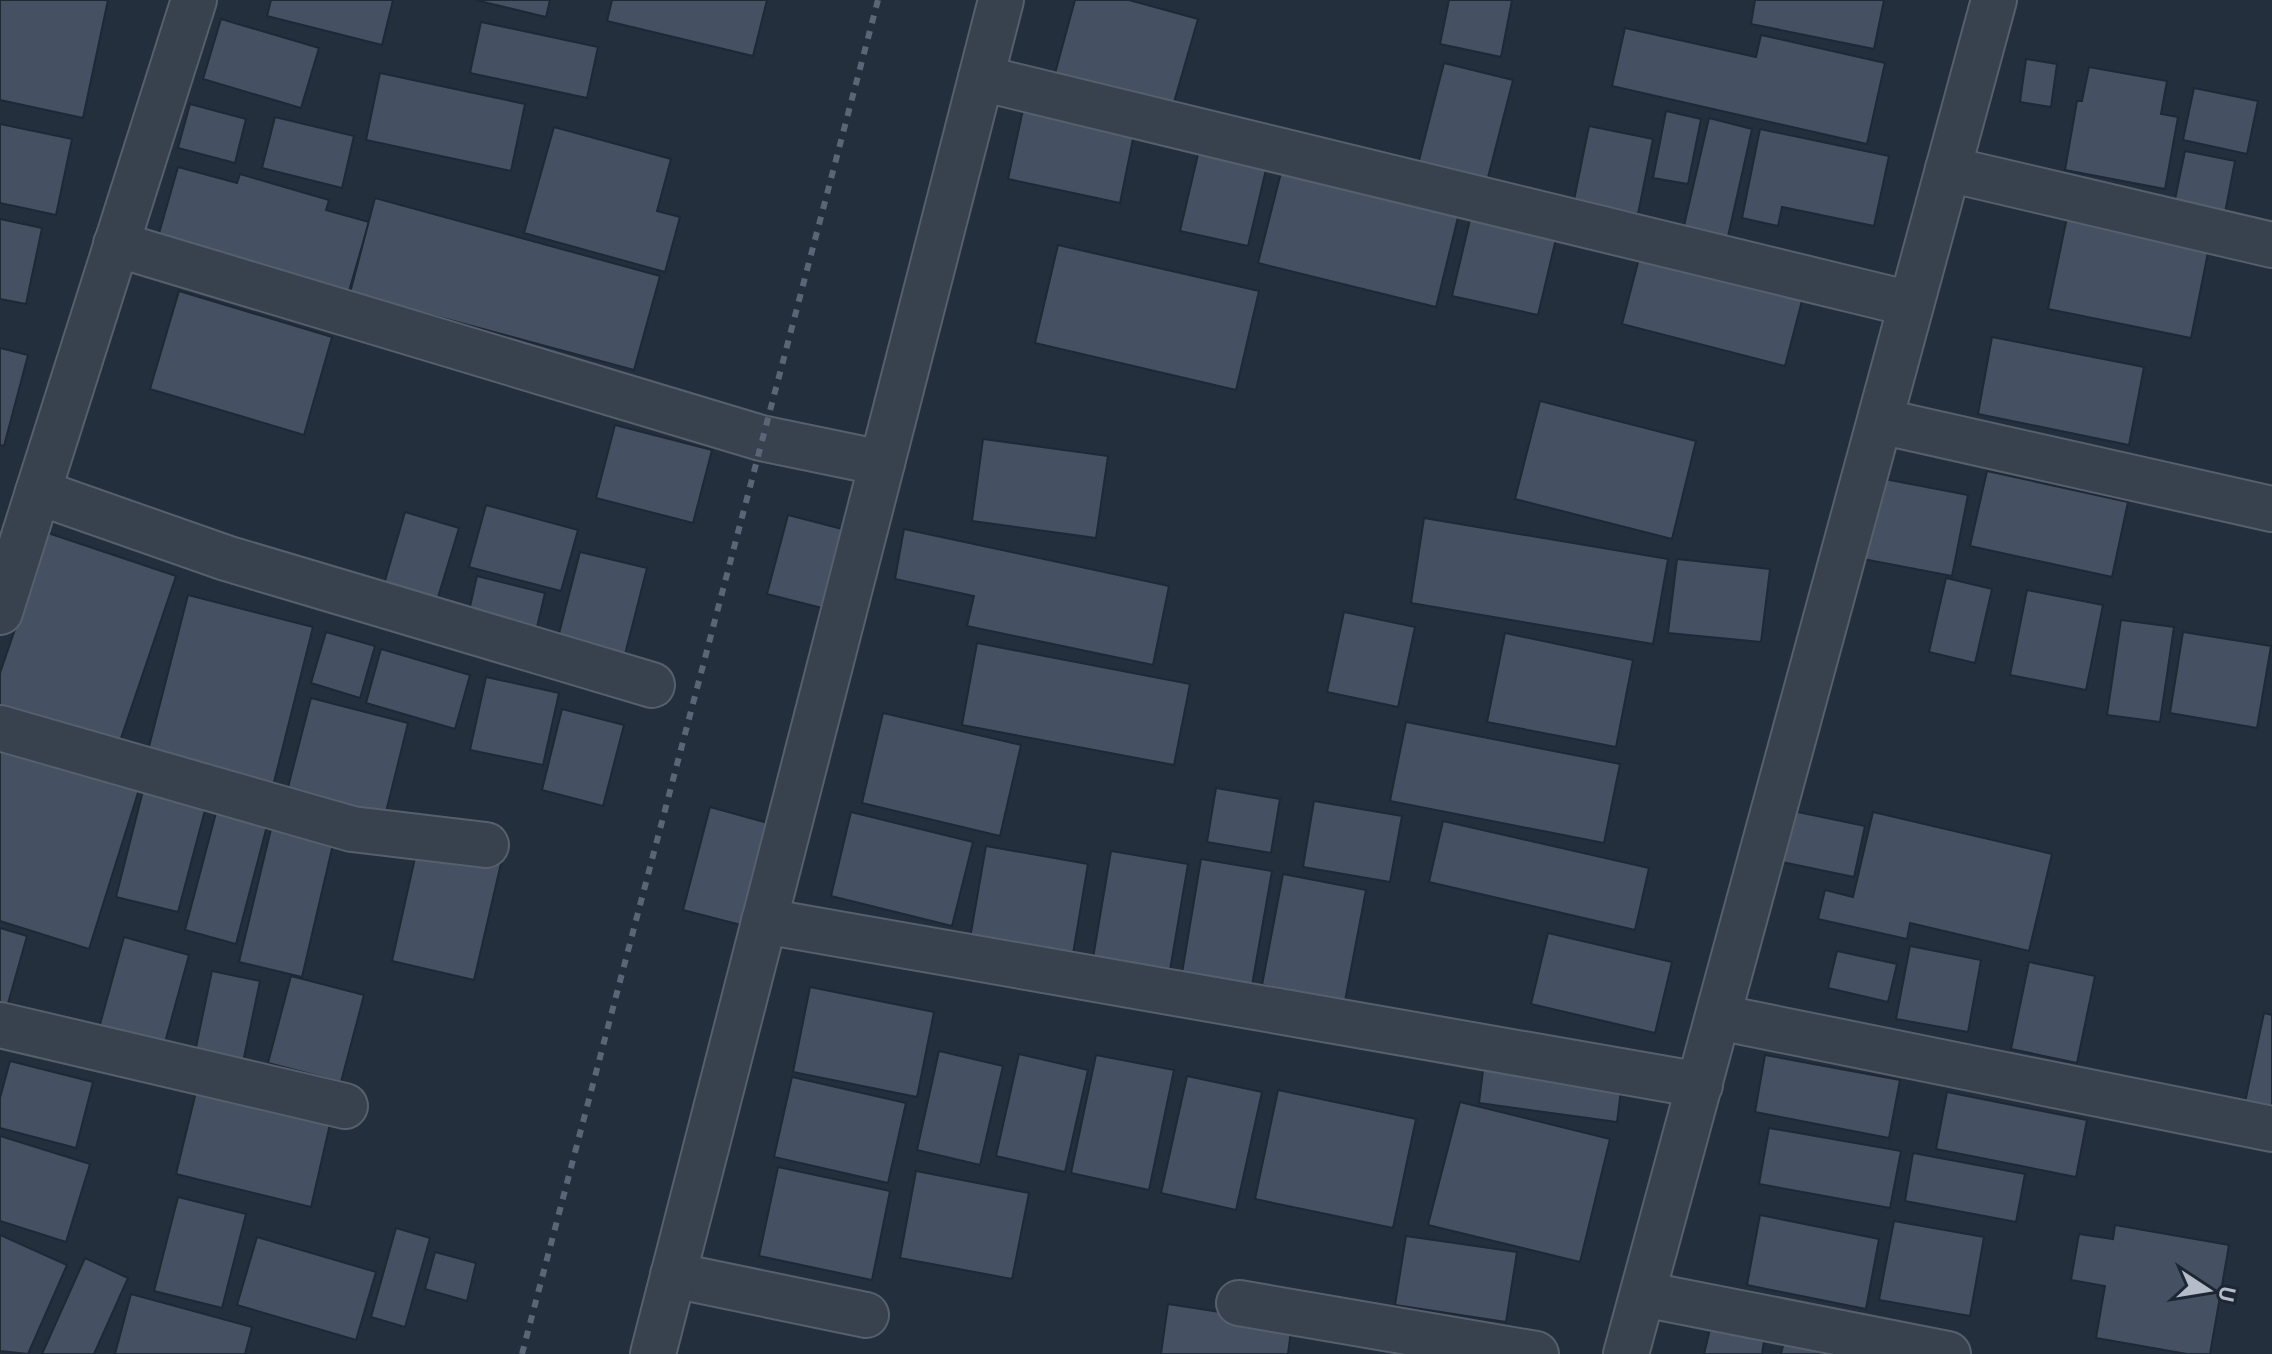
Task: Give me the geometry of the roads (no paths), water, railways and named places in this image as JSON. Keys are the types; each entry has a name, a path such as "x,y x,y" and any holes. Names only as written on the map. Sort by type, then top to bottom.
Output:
{"street":[{"path":"1,606 194,0"},
{"path":"653,1354 1001,0"},
{"path":"1626,1354 1994,0"},
{"path":"981,78 1911,304"},
{"path":"1948,169 2272,245"},
{"path":"116,244 761,438 882,463"},
{"path":"1880,421 2272,509"},
{"path":"38,492 226,558 652,685"},
{"path":"0,728 352,829 486,845"},
{"path":"764,921 1700,1085"},
{"path":"1718,1017 2272,1129"},
{"path":"0,1025 345,1106"},
{"path":"673,1275 866,1315"},
{"path":"1643,1294 1948,1354"},
{"path":"1239,1303 1536,1354"}],"railway":[{"path":"522,1354 878,0"}]}
